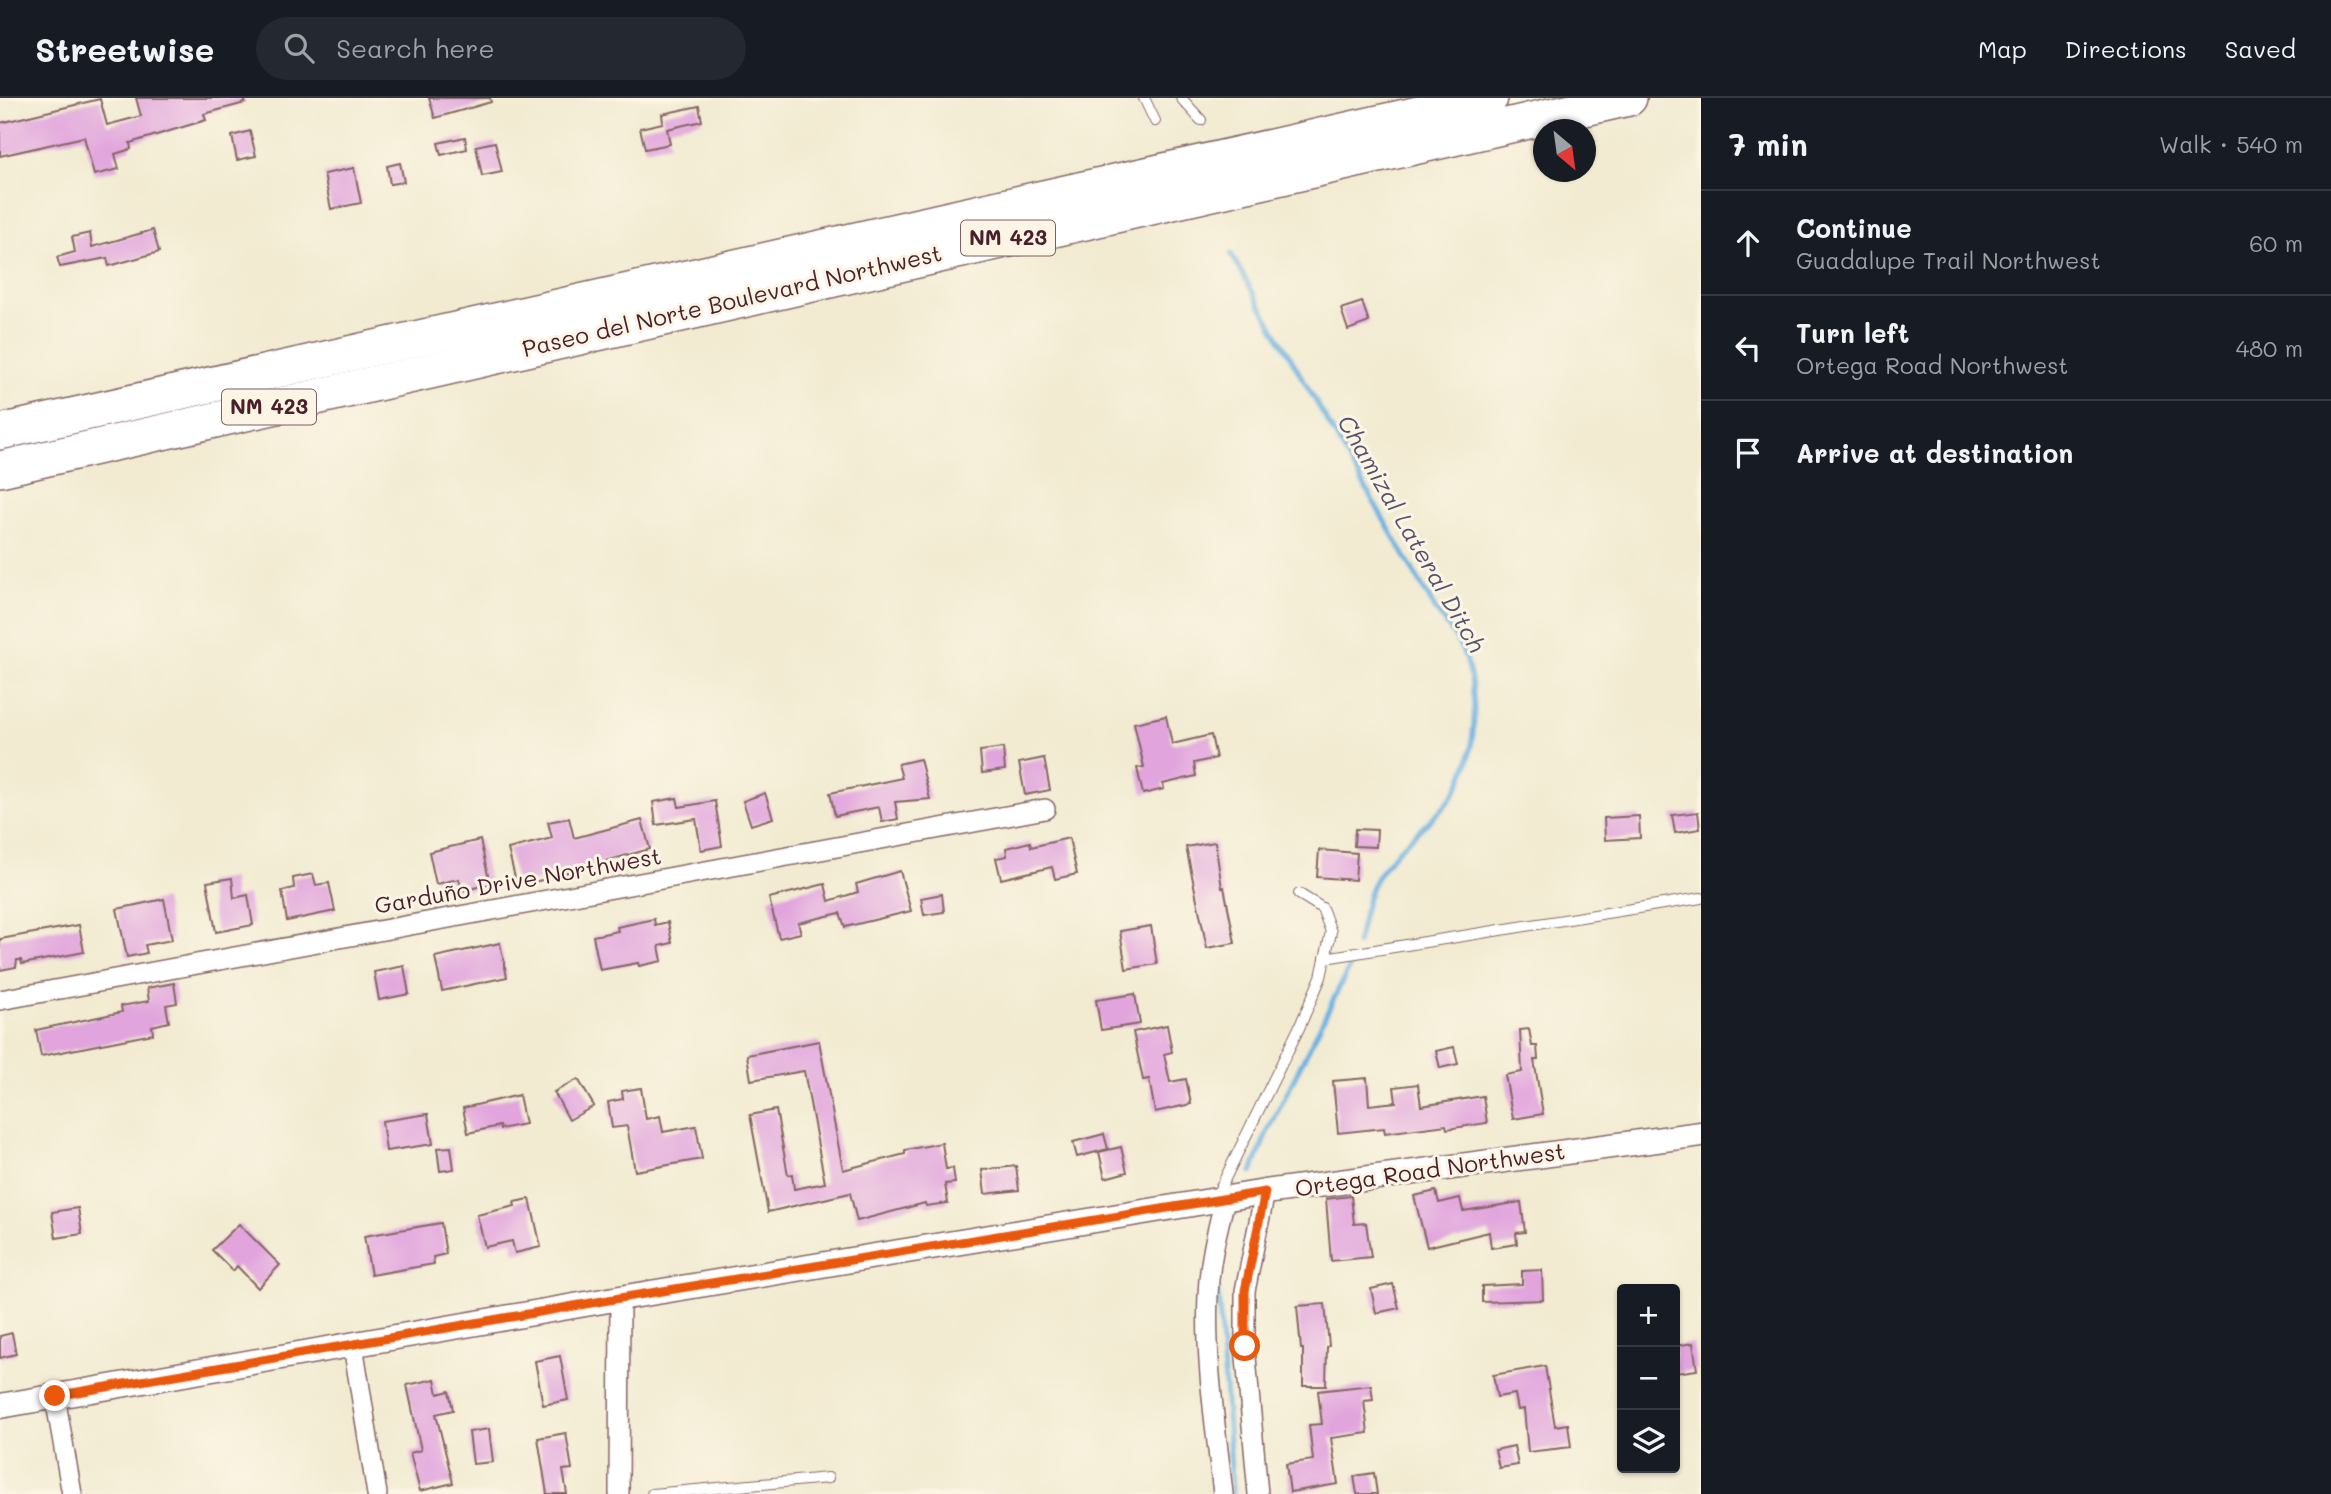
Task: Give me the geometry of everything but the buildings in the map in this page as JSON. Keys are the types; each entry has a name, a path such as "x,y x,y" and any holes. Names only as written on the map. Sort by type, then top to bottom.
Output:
{"highway":[{"name":"Paseo del Norte Boulevard Northwest","path":"0,432 1490,98"},
{"name":"Paseo del Norte Boulevard Northwest","path":"0,470 537,345 1629,98"}],"street":[{"name":"Garduño Drive Northwest","path":"0,1000 1045,810"},
{"name":"Ortega Road Northwest","path":"0,1406 620,1298 1265,1192 1701,1134"},
{"path":"1258,1494 1245,1346 1245,1291 1265,1192"},
{"path":"1219,1200 1208,1294 1208,1339 1223,1494"},
{"path":"619,1494 620,1298"},
{"path":"353,1345 377,1494"},
{"path":"55,1396 72,1494"}],"lane":[{"path":"1144,98 1155,121"},
{"path":"1181,98 1201,120"},
{"path":"1219,1200 1321,977 1331,932 1322,908 1299,894"},
{"path":"1325,958 1701,898"},
{"path":"652,1494 828,1478"}],"waterway":[{"name":"Chamizal Lateral Ditch","path":"1231,254 1434,607 1457,640 1469,669 1474,709 1470,752 1465,771 1446,804 1398,850 1374,882 1357,944"},
{"name":"Chamizal Lateral Ditch","path":"1252,1172 1266,1135 1352,962"},
{"name":"Chamizal Lateral Ditch","path":"1227,1226 1235,1211"},
{"name":"Chamizal Lateral Ditch","path":"1218,1291 1233,1494"}],"route":[{"path":"55,1396 620,1298 1265,1192 1245,1291 1245,1346"}]}
